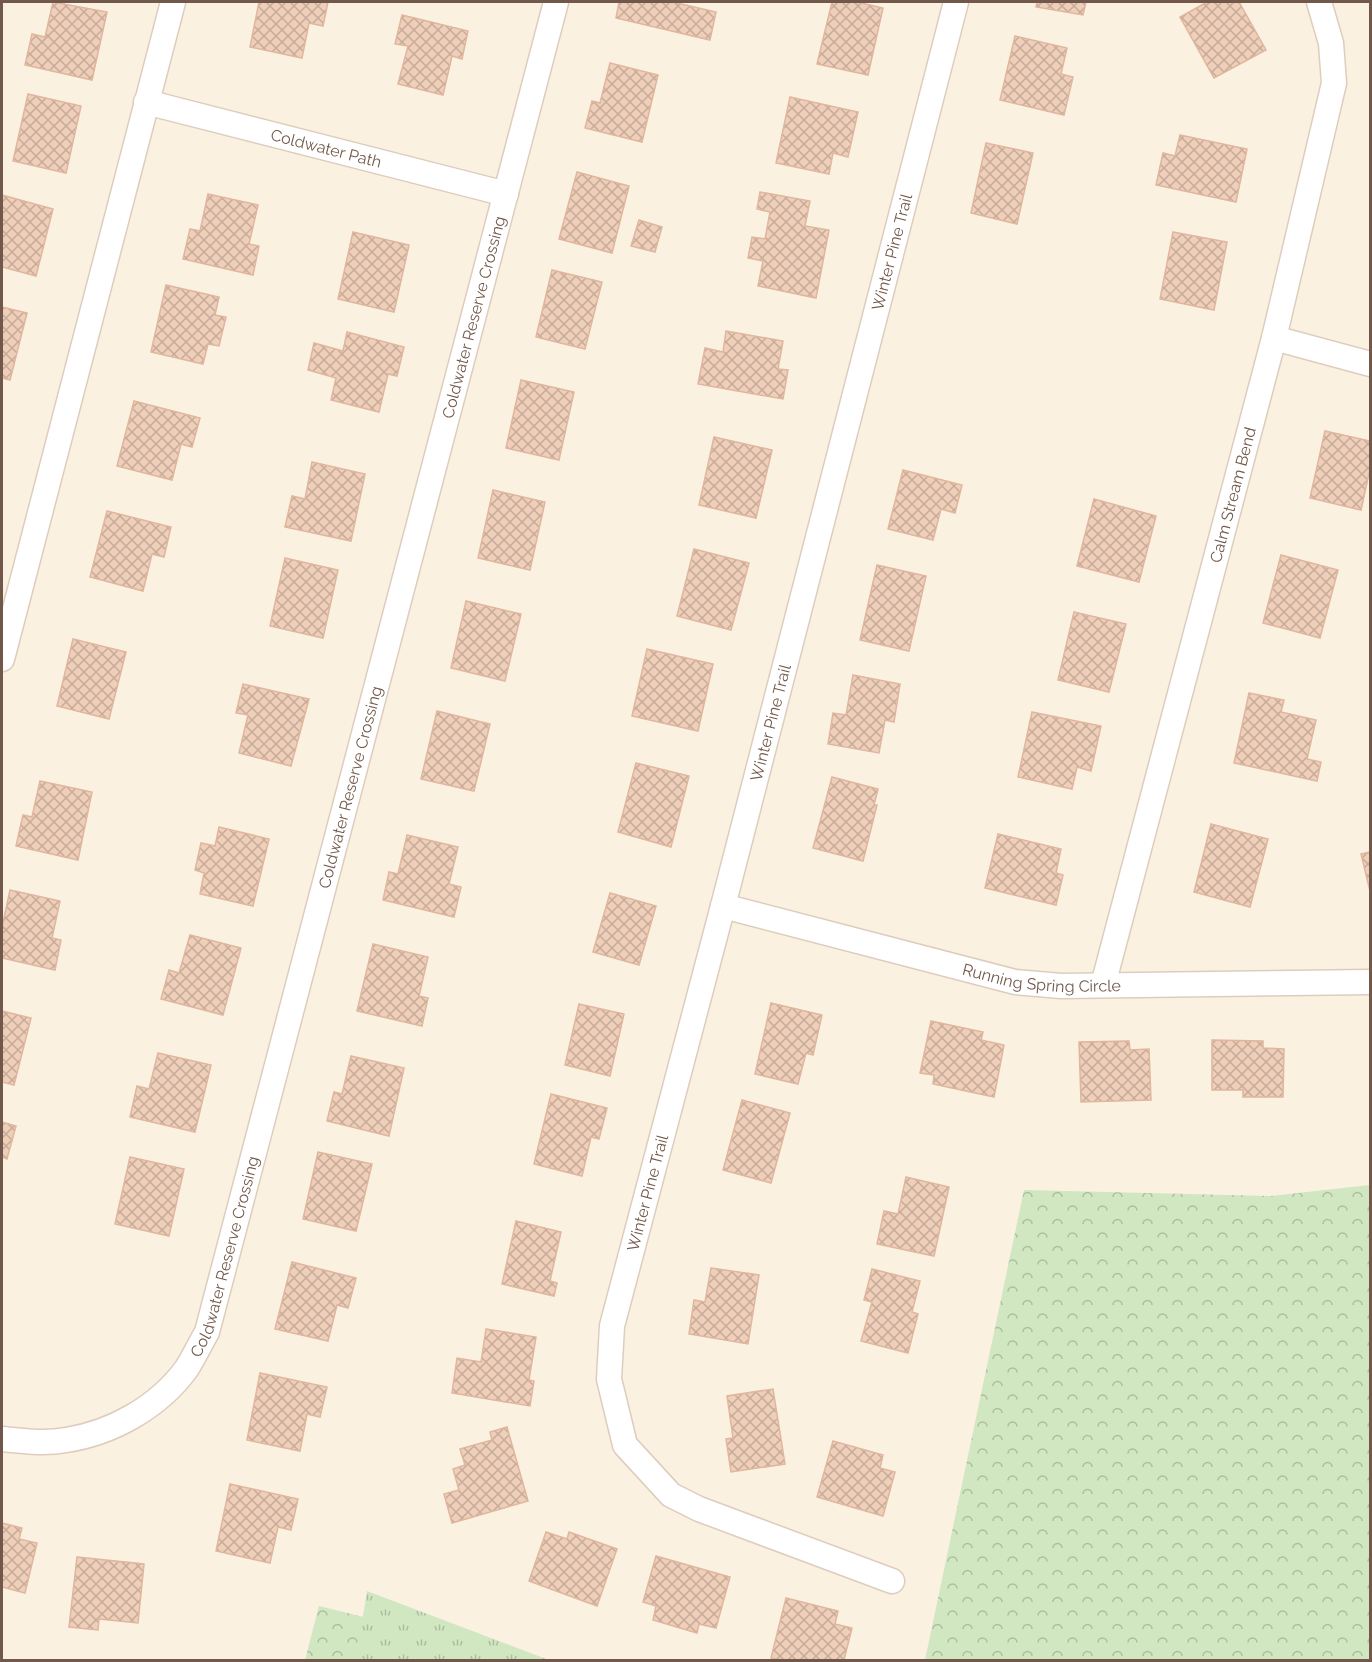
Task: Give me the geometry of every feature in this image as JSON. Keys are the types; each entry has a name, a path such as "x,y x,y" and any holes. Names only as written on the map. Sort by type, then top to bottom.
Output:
{"street":[{"path":"2,659 173,2"},
{"name":"Coldwater Reserve Crossing","path":"2,1439 33,1442 66,1441 102,1431 135,1416 163,1394 186,1369 207,1332 556,2"},
{"name":"Winter Pine Trail","path":"892,1581 699,1509 671,1495 625,1445 609,1379 612,1326 723,906 956,2"},
{"name":"Calm Stream Bend","path":"1103,985 1274,338 1334,82 1331,44 1319,2"},
{"name":"Coldwater Path","path":"146,102 506,194"},
{"path":"1274,338 1371,364"},
{"name":"Running Spring Circle","path":"723,906 1016,982 1061,986 1371,982"}],"green space":[{"path":"1370,1185 1370,1660 925,1660 1024,1190 1271,1196"},
{"path":"367,1591 549,1660 356,1660"},
{"path":"319,1606 540,1660 305,1660"}],"building":[{"path":"53,2 107,12 92,80 25,65 32,34 45,37"},
{"path":"259,2 328,2 323,26 309,23 302,58 250,47"},
{"path":"619,2 678,2 716,12 710,40 616,18"},
{"path":"832,2 857,2 883,8 868,75 817,64"},
{"path":"1037,2 1086,2 1083,15 1036,7"},
{"path":"1207,2 1239,2 1266,50 1214,78 1180,17"},
{"path":"402,15 468,31 462,59 452,56 443,95 398,84 408,46 395,44"},
{"path":"1015,36 1067,48 1061,74 1073,77 1064,115 1000,100"},
{"path":"610,63 658,75 642,142 585,128 592,101 600,103"},
{"path":"28,94 81,106 66,173 13,161"},
{"path":"790,97 858,112 848,157 833,153 829,174 776,163"},
{"path":"1180,135 1247,149 1236,202 1156,185 1163,153 1175,156"},
{"path":"986,143 1033,153 1017,224 971,213"},
{"path":"577,172 629,186 612,253 559,239"},
{"path":"760,192 810,201 805,226 829,230 816,298 758,286 763,261 748,258 752,237 765,239 770,212 757,209"},
{"path":"208,194 258,205 249,244 259,246 253,275 183,259 190,229 200,231"},
{"path":"2,195 53,209 36,276 2,267"},
{"path":"639,220 662,227 655,252 631,246"},
{"path":"353,232 409,245 394,312 338,299"},
{"path":"1173,232 1227,242 1214,310 1160,299"},
{"path":"552,270 602,282 585,349 536,337"},
{"path":"166,285 219,297 215,315 226,317 219,346 208,344 203,364 151,352"},
{"path":"2,307 27,313 10,380 2,378"},
{"path":"726,331 783,341 778,369 788,370 783,399 698,384 705,348 723,352"},
{"path":"347,332 404,347 397,376 388,374 379,412 331,400 336,378 308,370 314,343 343,351"},
{"path":"521,380 574,392 559,460 506,448"},
{"path":"134,401 200,418 192,447 181,444 172,480 117,466"},
{"path":"1325,431 1370,441 1370,469 1361,510 1310,498"},
{"path":"714,437 772,450 756,518 699,505"},
{"path":"312,462 365,474 351,541 285,527 292,496 305,499"},
{"path":"903,470 962,485 955,513 941,509 933,540 888,529"},
{"path":"493,490 545,502 530,570 478,558"},
{"path":"1094,499 1156,516 1139,582 1077,566"},
{"path":"107,511 171,527 164,557 152,554 143,591 90,577"},
{"path":"694,549 749,563 731,630 677,616"},
{"path":"1281,555 1338,570 1320,638 1263,623"},
{"path":"285,558 338,570 323,638 270,626"},
{"path":"877,565 926,576 909,651 860,640"},
{"path":"466,601 521,614 505,681 451,668"},
{"path":"1074,612 1126,624 1109,692 1058,680"},
{"path":"73,639 126,652 109,719 57,706"},
{"path":"647,649 713,664 698,731 632,716"},
{"path":"853,675 900,684 894,722 885,720 879,753 828,744 833,713 846,715"},
{"path":"243,684 309,699 291,766 239,753 248,715 236,713"},
{"path":"1249,693 1284,700 1281,712 1316,720 1307,759 1321,762 1317,781 1234,763"},
{"path":"437,711 490,724 474,791 421,779"},
{"path":"1032,712 1101,726 1091,771 1077,767 1072,789 1018,777"},
{"path":"636,763 689,776 671,847 618,832"},
{"path":"832,777 878,789 874,805 877,805 863,861 813,848"},
{"path":"40,781 92,792 78,860 16,846 23,815 32,817"},
{"path":"1211,824 1268,839 1250,907 1194,892"},
{"path":"219,827 269,839 253,906 200,894 204,873 195,870 201,843 215,846"},
{"path":"998,834 1061,849 1056,873 1063,875 1056,905 985,888"},
{"path":"407,835 458,847 449,884 461,887 454,917 383,900 389,872 398,874"},
{"path":"1370,852 1370,891 1361,854"},
{"path":"10,890 60,901 52,938 61,940 55,970 2,958 2,927"},
{"path":"610,893 656,906 639,965 593,952"},
{"path":"190,935 241,948 223,1015 161,999 169,970 179,973"},
{"path":"373,944 428,957 419,996 428,998 422,1026 357,1011"},
{"path":"771,1003 822,1015 813,1055 806,1053 798,1084 755,1074"},
{"path":"579,1004 624,1014 610,1076 565,1065"},
{"path":"2,1011 31,1018 14,1085 2,1082"},
{"path":"931,1021 983,1032 981,1040 1004,1045 994,1097 933,1084 934,1075 920,1073"},
{"path":"1212,1040 1263,1041 1263,1048 1284,1049 1283,1097 1243,1097 1243,1090 1212,1090"},
{"path":"1129,1041 1130,1050 1149,1049 1151,1100 1081,1102 1079,1042"},
{"path":"158,1053 211,1065 195,1132 130,1117 137,1086 149,1089"},
{"path":"351,1056 404,1068 389,1136 327,1121 334,1092 342,1094"},
{"path":"551,1094 607,1108 599,1139 591,1137 582,1176 534,1164"},
{"path":"742,1100 790,1113 771,1183 723,1170"},
{"path":"2,1122 16,1126 7,1159 2,1157"},
{"path":"318,1152 372,1164 356,1231 303,1219"},
{"path":"130,1157 184,1169 169,1236 115,1224"},
{"path":"906,1177 949,1187 934,1256 877,1244 884,1211 898,1214"},
{"path":"516,1221 561,1232 550,1281 557,1283 554,1296 502,1284"},
{"path":"292,1262 356,1278 348,1308 337,1305 328,1341 275,1329"},
{"path":"711,1268 759,1275 748,1344 689,1334 694,1300 705,1302"},
{"path":"872,1269 920,1281 912,1312 918,1314 908,1353 861,1341 872,1302 864,1300"},
{"path":"486,1329 536,1337 529,1380 534,1381 530,1406 452,1393 457,1358 481,1362"},
{"path":"260,1373 327,1387 320,1417 307,1414 300,1451 247,1440"},
{"path":"773,1389 785,1464 731,1472 726,1439 733,1438 727,1396"},
{"path":"507,1427 528,1501 452,1523 444,1494 459,1490 453,1469 465,1465 460,1449 492,1440 490,1432"},
{"path":"833,1441 883,1455 880,1468 895,1472 883,1516 817,1497"},
{"path":"230,1484 298,1499 291,1530 278,1527 270,1563 216,1551"},
{"path":"2,1523 22,1528 19,1539 37,1543 25,1593 2,1587"},
{"path":"546,1532 567,1539 569,1532 617,1549 597,1606 529,1581"},
{"path":"656,1556 730,1577 716,1628 699,1624 697,1633 653,1620 656,1606 643,1602"},
{"path":"77,1557 144,1564 138,1623 99,1619 98,1630 69,1627"},
{"path":"786,1598 838,1611 835,1624 852,1628 844,1660 771,1658"}]}
